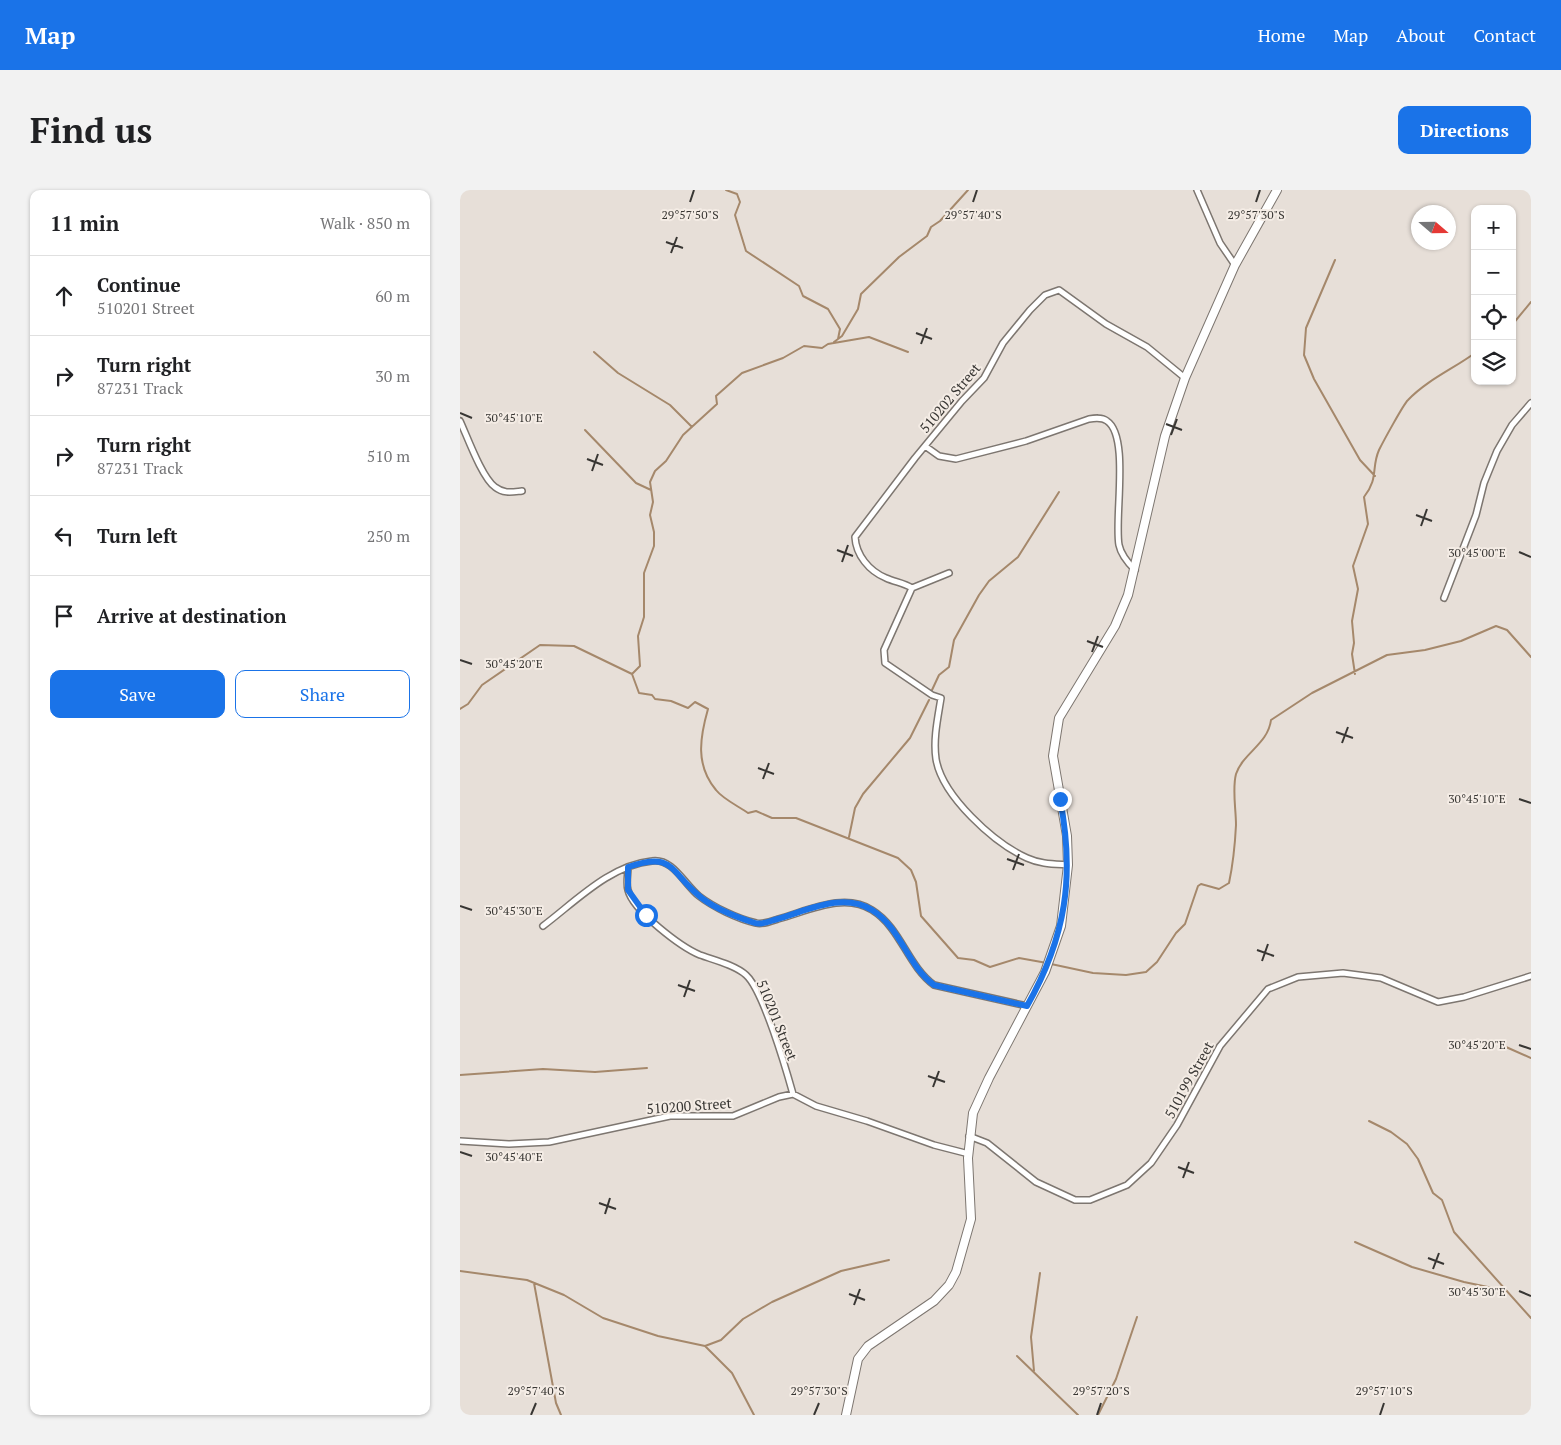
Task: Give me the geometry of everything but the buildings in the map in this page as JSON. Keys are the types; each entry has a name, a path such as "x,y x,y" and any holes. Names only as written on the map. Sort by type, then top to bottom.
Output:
{"street":[{"path":"1197,190 1220,243 1235,265"},
{"path":"846,1415 858,1359 868,1346 934,1301 950,1285 956,1272 971,1219 969,1136 973,1113 989,1078 1045,972 1061,926 1068,865 1067,836 1053,756 1059,718 1096,654 1115,626 1135,571 1165,436 1185,378 1235,265 1277,190"},
{"name":"510202 Street","path":"912,588 902,582 887,579 873,570 856,551 855,537 925,446 962,401 984,378 1003,343 1045,295 1059,290 1106,324 1147,347 1185,378"},
{"path":"1444,598 1476,515 1484,483 1497,451 1512,425 1531,403"},
{"path":"925,446 939,456 956,459 1026,441 1089,419 1098,418 1107,421 1112,426 1118,442 1120,461 1117,533 1119,548 1135,571"},
{"path":"460,420 470,445 490,483 505,492 522,491"},
{"path":"949,573 912,588 884,650 885,663 932,696 941,698 935,740 936,760 946,783 963,808 982,829 1027,858 1048,864 1068,865"},
{"path":"543,926 614,872 654,860 668,864 699,896 733,915 758,924 836,902 852,902 871,909 883,918 895,933 922,976 934,985 1027,1006"},
{"name":"510201 Street","path":"628,867 628,890 634,901 672,939 698,954 746,974 755,988 780,1052 793,1094"},
{"name":"510199 Street","path":"969,1136 987,1143 1036,1182 1074,1200 1090,1200 1126,1185 1151,1163 1177,1125 1220,1046 1268,989 1298,977 1343,973 1382,978 1438,1002 1464,997 1531,976"},
{"path":"793,1094 816,1106 867,1120 934,1145 969,1154"},
{"name":"510200 Street","path":"460,1142 509,1144 549,1142 670,1116 733,1116 779,1097 793,1094"}],"waterway":[{"path":"726,190 737,194 740,202 735,215 746,251 799,286 803,296 828,309 840,329 838,339"},
{"path":"834,342 842,336 858,309 861,294 899,257 927,236 931,227 940,221 968,190"},
{"path":"1335,260 1306,328 1304,355 1314,379 1360,460 1375,476"},
{"path":"1516,320 1531,302"},
{"path":"632,674 640,666 638,636 644,617 644,573 654,546 654,532 650,515 653,502 650,482 655,471 666,461 683,435 717,404 716,396 742,373 783,358 804,346 822,348 828,344 869,337 908,352"},
{"path":"594,352 618,373 670,405 692,427"},
{"path":"1355,674 1352,654 1354,643 1352,621 1358,589 1353,566 1368,524 1364,497 1372,484 1379,450 1408,400 1432,381 1471,356"},
{"path":"585,430 636,483 651,490"},
{"path":"932,690 939,675 949,667 954,640 979,595 989,581 1018,557 1059,492"},
{"path":"1051,964 1093,973 1126,975 1146,972 1157,962 1176,933 1185,924 1198,886 1201,884 1219,889 1229,883 1236,825 1235,780 1239,767 1265,736 1271,720 1312,693 1387,655 1425,650 1461,641 1496,626 1507,630 1531,657"},
{"path":"460,709 468,704 482,685 540,645 574,646 632,674 639,693 652,695 655,699 671,701 688,708 695,702 708,709 701,740 702,761 709,780 716,790 731,802 748,813 756,811 772,818 796,818 898,858 911,870 916,882 921,916 958,958 974,960 990,967 1019,958 1047,963"},
{"path":"849,837 855,808 863,794 910,738 929,700"},
{"path":"1506,1047 1531,1058"},
{"path":"460,1075 543,1069 595,1072 647,1068"},
{"path":"1369,1121 1391,1132 1407,1144 1418,1159 1433,1193 1442,1200 1454,1232 1531,1318"},
{"path":"1355,1242 1412,1267 1464,1282 1507,1291"},
{"path":"460,1271 527,1280 564,1295 603,1318 658,1336 705,1346 721,1340 743,1319 772,1302 841,1271 889,1260"},
{"path":"1034,1371 1031,1337 1040,1273"},
{"path":"534,1283 556,1403 561,1415"},
{"path":"1098,1415 1116,1379 1137,1317"},
{"path":"705,1346 732,1373 754,1415"},
{"path":"1017,1356 1078,1415"}],"route":[{"path":"646,915 634,901 628,890 628,867 654,860 668,864 699,896 733,915 758,924 836,902 852,902 871,909 883,918 895,933 902,947 922,976 934,985 944,989 978,994 1027,1006 1045,972 1061,926 1068,865 1067,836 1060,799"}]}
